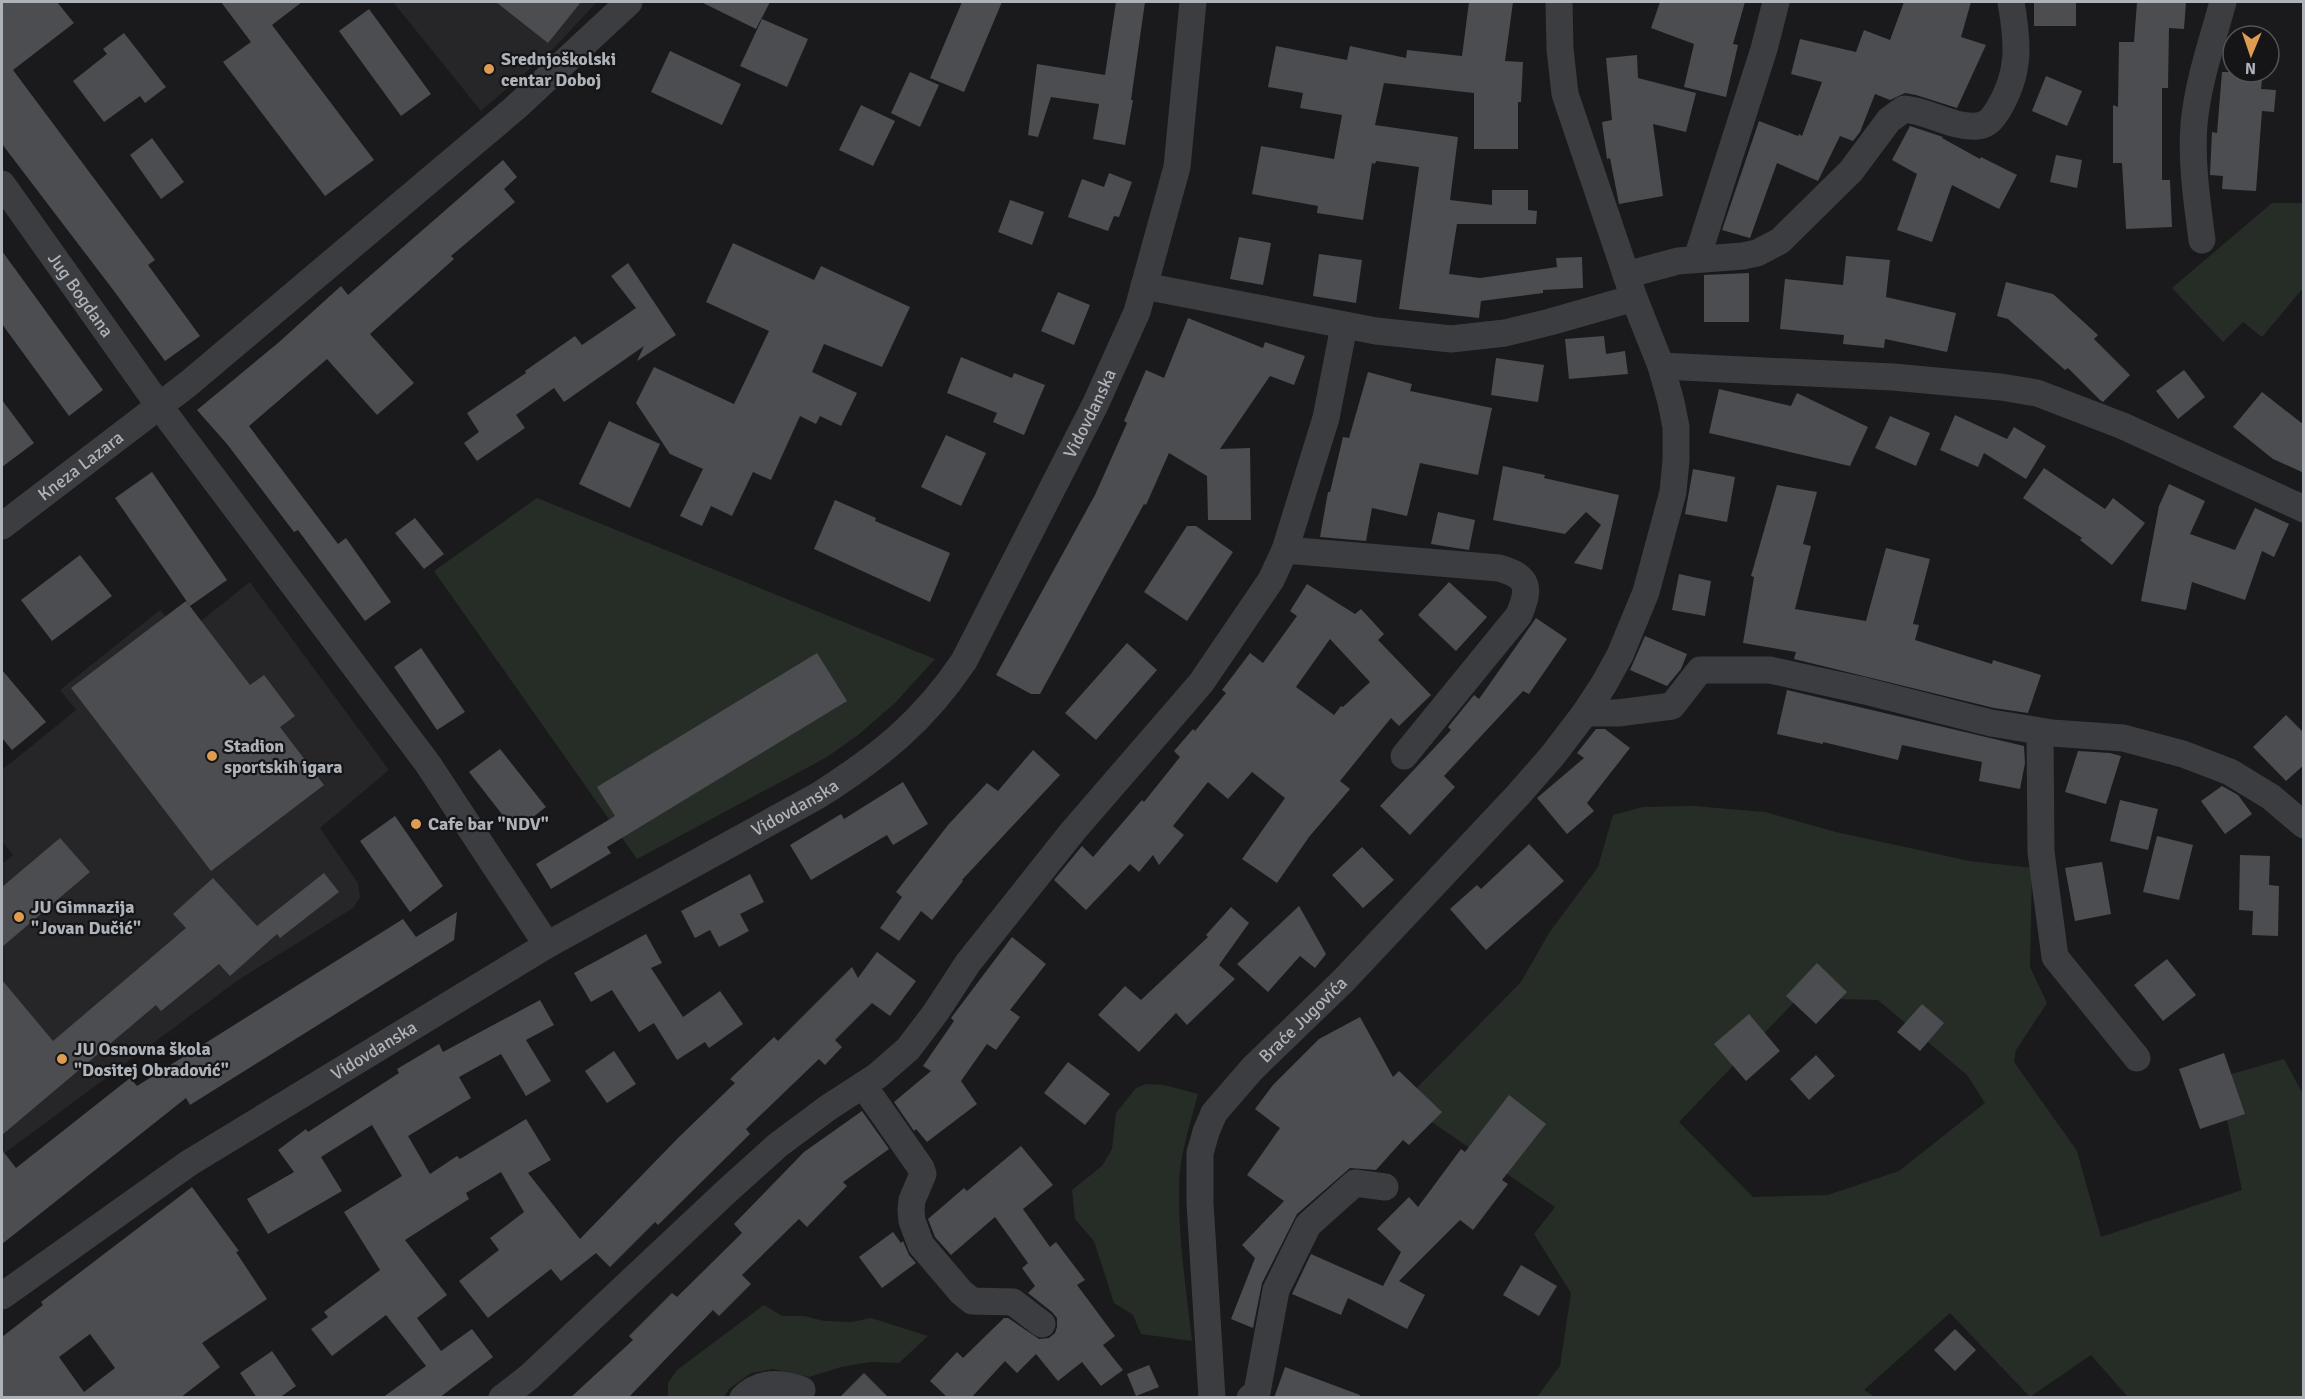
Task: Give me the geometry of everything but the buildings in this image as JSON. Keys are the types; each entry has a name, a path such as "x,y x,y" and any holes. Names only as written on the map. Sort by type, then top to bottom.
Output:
{"street":[{"name":"Kneza Lazara","path":"2,526 160,407 515,108 629,2"},
{"name":"Vidovdanska","path":"2,1296 189,1163 547,945 819,795 883,752 928,709 964,662 1095,405 1137,312 1177,167 1193,2"},
{"name":"Braće Jugovića","path":"1212,1398 1200,1203 1200,1153 1214,1113 1252,1069 1344,980 1518,795 1585,713 1620,655 1646,592 1672,492 1676,460 1676,427 1661,366 1630,287 1565,94 1560,50 1559,2"},
{"path":"1697,258 1764,49 1776,2"},
{"path":"1144,286 1376,332 1451,339 1479,337 1550,322 1630,287 1667,263 1697,258 1743,256 1757,253 1780,241 1851,171 1889,120 1904,109 1958,124 1986,125 2002,103 2014,76 2017,50 2011,2"},
{"path":"2202,240 2193,160 2194,122 2201,83 2223,2"},
{"name":"Jug Bogdana","path":"2,184 160,407 428,764 547,945"},
{"path":"502,1398 529,1377 778,1145 829,1107 877,1076 908,1049 968,963 1059,849 1201,683 1271,580 1285,550 1326,418 1344,326"},
{"path":"1661,366 1893,377 2001,387 2037,393 2123,426 2304,508"},
{"path":"1285,550 1499,568 1515,573 1525,582 1526,597 1519,615 1404,756"},
{"path":"1585,713 1618,713 1672,706 1700,670 1770,670 1991,723 2040,732 2123,738 2183,754 2230,772 2271,797 2304,825"},
{"path":"2040,732 2041,852 2055,957 2137,1058"},
{"path":"862,1085 921,1167 923,1174 912,1200 911,1210 912,1221 921,1245 961,1292 972,1301 1013,1302 1042,1324"},
{"path":"1250,1398 1257,1392 1276,1290 1308,1225 1355,1183 1385,1187"},
{"path":"743,1398 748,1393 776,1383 802,1390"}],"shaded area":[{"name":"Srednjoškolski centar Doboj","path":"393,2 597,2 554,48 481,111"},
{"path":"2272,203 2303,203 2303,288 2262,337 2243,322 2223,342 2172,288"},
{"path":"537,498 935,659 895,703 858,735 827,757 637,859 434,571"},
{"path":"250,582 389,770 320,828 358,883 360,898 353,908 237,981 2,1155 2,864 13,855 2,841 2,770 76,710 60,690 160,610 182,636"},
{"path":"1694,806 1765,812 1836,832 1969,861 2032,868 2030,967 2047,1003 2016,1050 2014,1062 2077,1151 2101,1237 2242,1190 2218,1078 2284,1059 2303,1094 2303,1397 2128,1397 2091,1355 2030,1397 1950,1313 1864,1390 1875,1397 1537,1397 1560,1366 1571,1293 1534,1234 1555,1207 1403,1102 1521,982 1549,933 1598,867 1613,815 1643,807","holes":["1798,998 1878,1000 1967,1075 1985,1103 1899,1171 1828,1195 1753,1197 1679,1122"]},
{"path":"1146,1084 1164,1085 1198,1094 1183,1150 1179,1184 1181,1243 1192,1341 1141,1334 1133,1315 1114,1303 1094,1241 1075,1219 1072,1190 1102,1166 1112,1149 1116,1113 1136,1088"},
{"path":"764,1305 782,1316 804,1316 824,1321 852,1322 871,1318 928,1336 899,1363 870,1362 841,1367 809,1377 773,1369 751,1373 729,1389 724,1397 668,1397 668,1383 677,1370"}],"place":[{"name":"Srednjoškolski centar Doboj","path":"489,69"},
{"name":"Stadion sportskih igara","path":"212,756"},
{"name":"Cafe bar \"NDV\"","path":"416,824"},
{"name":"JU Gimnazija \"Jovan Dučić\"","path":"19,917"},
{"name":"JU Osnovna škola \"Dositej Obradović\"","path":"62,1059"}]}
